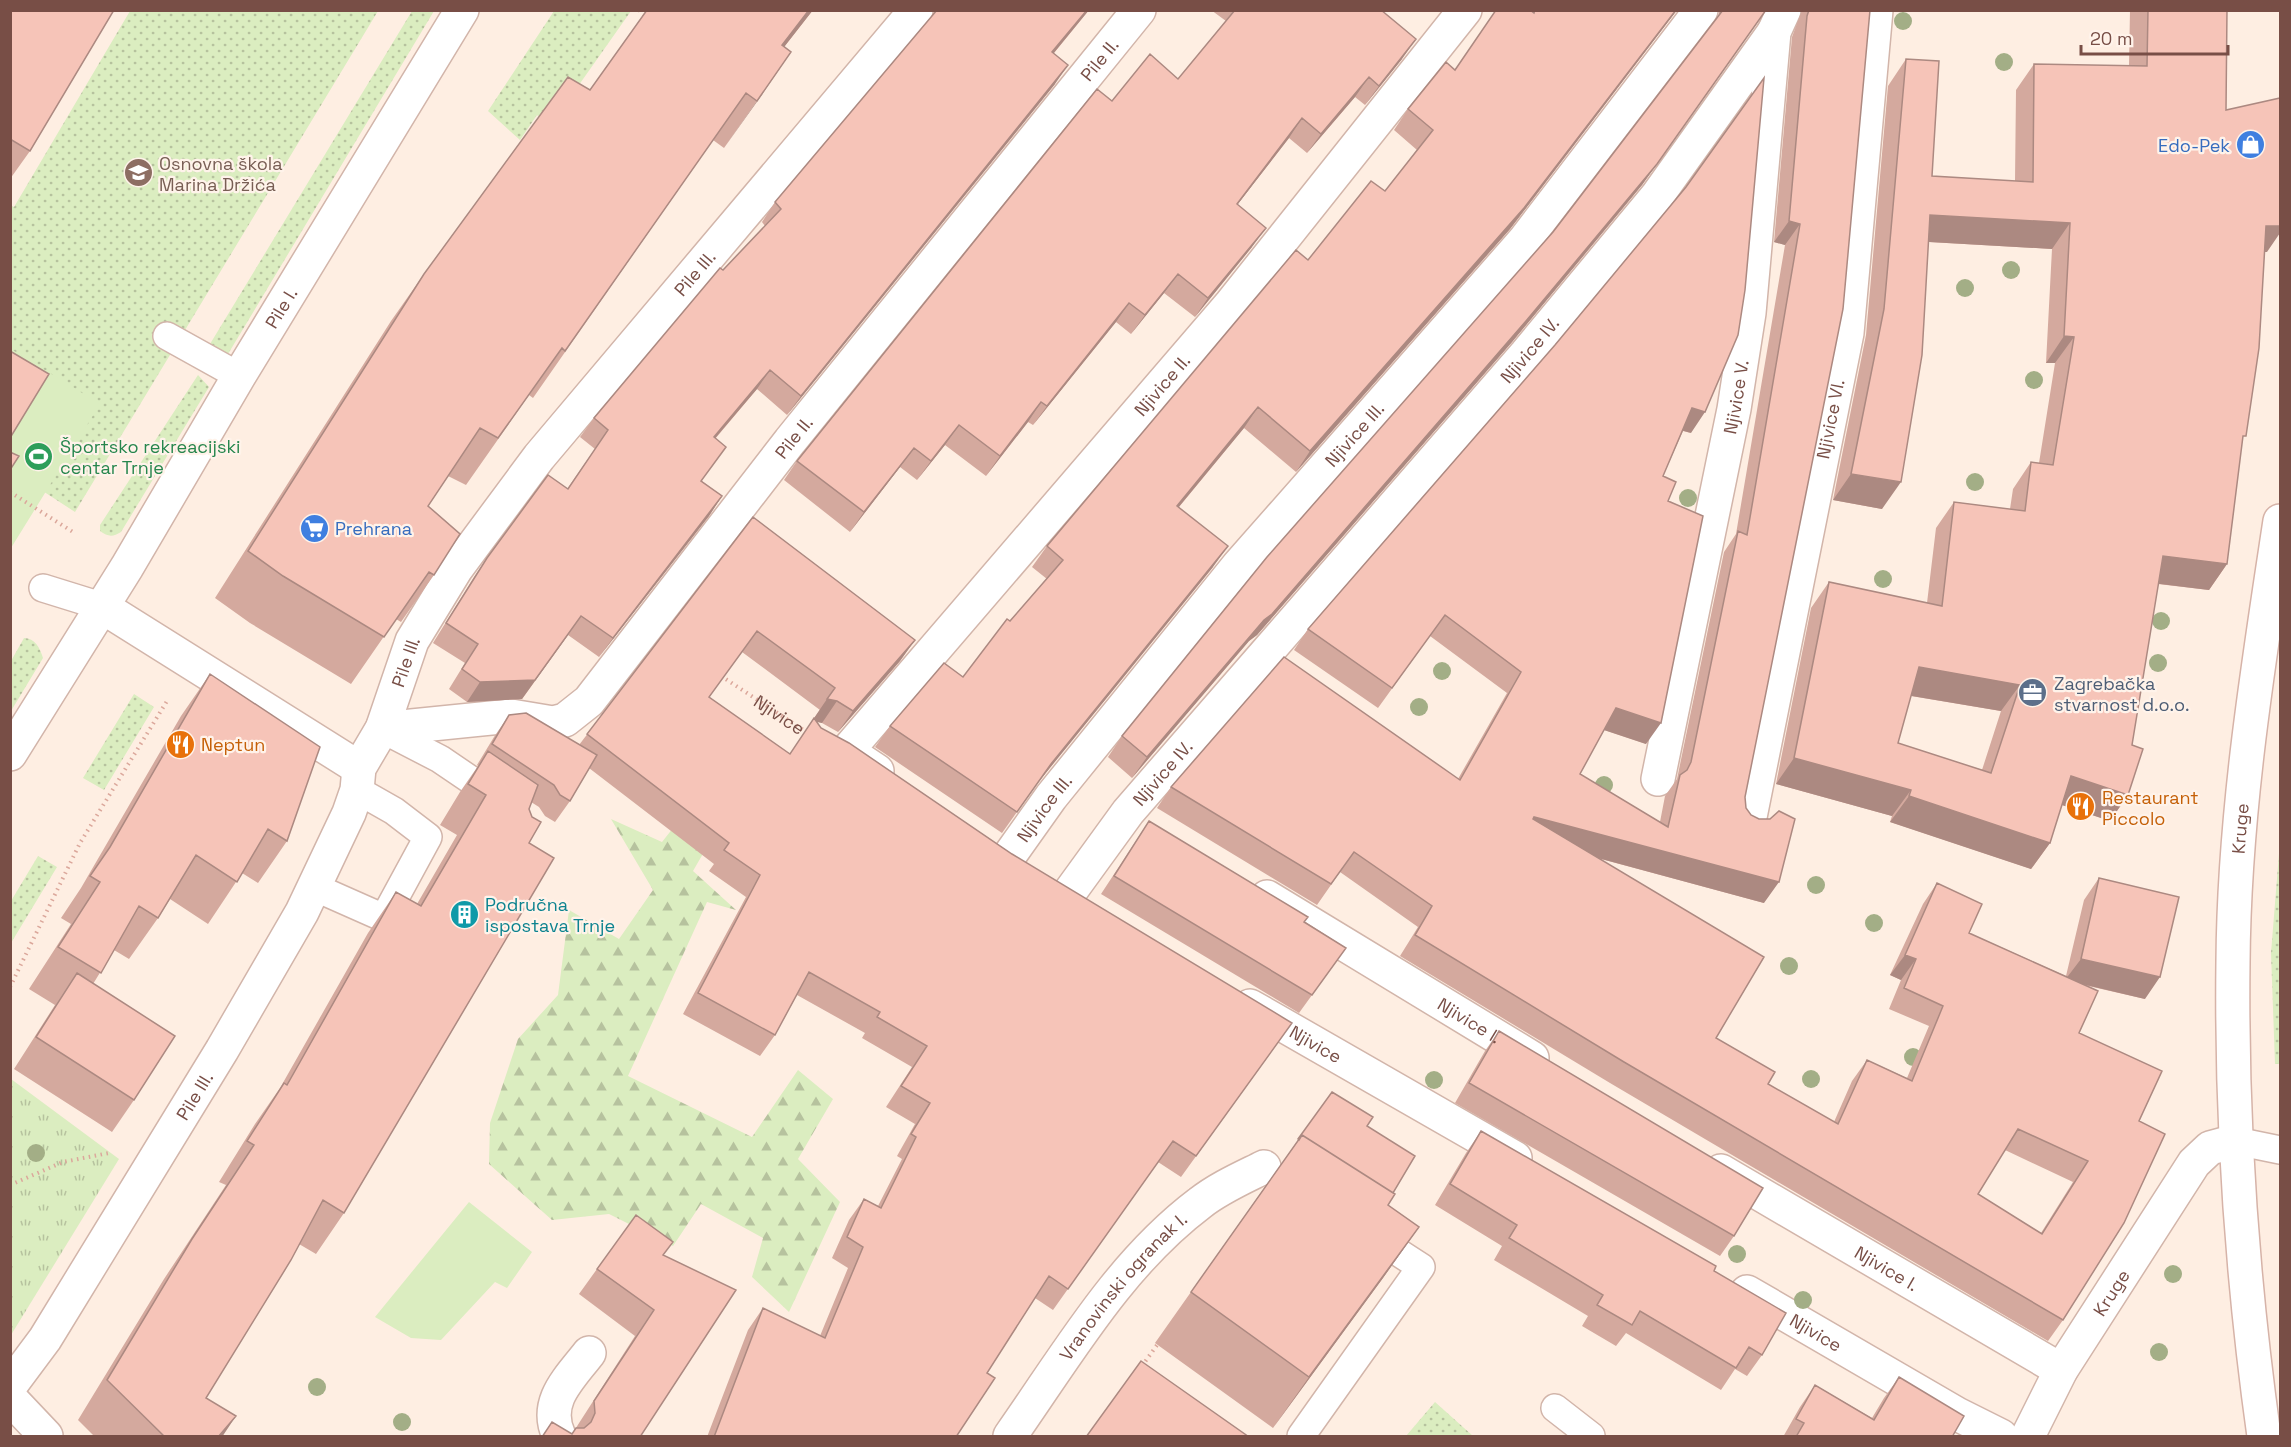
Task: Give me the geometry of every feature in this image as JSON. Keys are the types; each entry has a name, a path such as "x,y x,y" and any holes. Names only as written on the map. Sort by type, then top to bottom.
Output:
{"street":[{"name":"Pile I.","path":"10,754 127,567 239,376 462,10"},
{"name":"Pile III.","path":"10,1386 45,1339 179,1121 314,887 349,813 358,779 382,729 412,641 456,569 539,457 916,10"},
{"name":"Pile II.","path":"382,729 511,716 553,723 565,720 589,701 790,441 1139,10"},
{"name":"Njivice II.","path":"847,751 1231,304 1465,10"},
{"name":"Njivice III.","path":"1007,859 1051,796 1238,566 1524,241 1701,10"},
{"name":"Njivice VI.","path":"1749,822 1847,333 1876,10"},
{"name":"Njivice IV.","path":"1067,896 1128,812 1264,652 1526,354 1658,196 1779,21"},
{"name":"Njivice V.","path":"1658,779 1734,409 1749,313 1779,21"},
{"name":"Kruge","path":"2264,1437 2248,1326 2236,1141 2233,960 2242,808 2277,569 2280,521"},
{"path":"101,606 358,779"},
{"path":"1264,652 1292,672"},
{"name":"Njivice","path":"847,751 904,789"},
{"path":"1128,812 1156,830"},
{"path":"979,840 1095,913"},
{"name":"Njivice I.","path":"1243,882 1560,1075"},
{"name":"Njivice","path":"1220,988 1546,1176"},
{"name":"Kruge","path":"2028,1437 2061,1370 2194,1163 2210,1149 2236,1141"},
{"name":"Njivice I.","path":"1692,1154 2061,1370"},
{"name":"Vranovinski ogranak I.","path":"1010,1437 1105,1300 1152,1245 1200,1202 1273,1174"},
{"name":"Njivice","path":"1720,1277 2001,1437"},
{"path":"560,1437 554,1424 553,1409 559,1394 589,1353"},
{"path":"10,1398 46,1437"}],"lane":[{"path":"167,336 239,376"},
{"path":"43,588 101,606"},
{"path":"382,729 440,759 521,814"},
{"name":"Njivice","path":"814,736 832,747 847,751"},
{"path":"314,887 384,918 428,837 358,779"},
{"path":"2236,1141 2280,1150"},
{"path":"1300,1437 1421,1267 1352,1223"},
{"path":"1555,1408 1591,1437"}],"path":[{"path":"639,10 653,22"},
{"path":"10,492 73,532"},
{"name":"Njivice","path":"715,673 814,736"},
{"path":"10,987 81,843 166,701"},
{"path":"10,1185 63,1162 120,1150"},
{"path":"1138,1372 1157,1345"}],"green space":[{"name":"Osnovna škola Marina Držića","path":"130,11 378,11 75,512 32,484 11,363 10,205 14,207"},
{"path":"412,11 434,11 228,354 210,344"},
{"path":"554,11 631,11 550,126 537,115 520,140 488,111"},
{"name":"Športsko rekreacijski centar Trnje","path":"11,349 100,404 11,548"},
{"path":"198,375 209,387 121,532 110,536 103,533 100,531 100,525"},
{"path":"24,638 36,644 43,658 11,711 11,661"},
{"path":"134,694 154,707 104,790 83,778"},
{"path":"733,752 730,807 693,871 736,910 707,902 628,1076 752,1137 798,1070 833,1099 798,1159 840,1202 789,1312 752,1277 763,1238 701,1204 673,1246 609,1214 552,1220 489,1164 490,1123 518,1039 558,995 569,910 619,939 653,890 611,819 662,842"},
{"path":"2280,841 2280,1064 2275,1064 2271,953"},
{"path":"38,856 57,867 11,943 11,901"},
{"path":"11,1079 119,1159 11,1335"},
{"path":"469,1202 532,1252 507,1288 495,1282 441,1340 411,1338 375,1317"},
{"path":"1435,1402 1473,1436 1406,1436"}],"building":[{"path":"10,10 114,10 30,151 10,139"},
{"path":"647,10 809,10 782,45 791,52 757,101 746,93 565,351 562,348 498,438 480,428 428,506 460,534 434,575 429,572 384,637 283,576 248,551 424,274 568,77 590,90"},
{"path":"937,10 1087,10 1052,52 1068,65 801,396 770,370 714,437 726,447 701,481 722,496 613,638 581,616 535,680 480,682 462,669 478,644 446,623 487,558 548,475 568,489 608,430 594,418 720,268 723,270 781,209 775,202"},
{"path":"1235,10 1381,10 1416,39 1379,86 1369,77 1321,134 1302,118 1237,204 1266,228 1208,298 1178,274 1145,315 1129,303 1047,406 1041,402 1000,456 959,425 931,461 914,448 864,512 797,461 1097,89 1112,101 1150,54 1178,79"},
{"path":"1496,10 1530,10 1534,13 1535,10 1676,10 1524,208 1310,451 1258,407 1177,506 1228,546 1051,764 1017,812 890,726 944,663 963,677 1007,619 1010,621 1063,560 1047,546 1296,250 1308,260 1371,181 1385,191 1433,130 1408,109 1446,62 1455,70"},
{"path":"1723,10 1766,10 1657,164 1526,321 1147,757 1122,736 1267,557 1553,232"},
{"path":"1809,10 1870,10 1843,309 1745,797 1746,808 1751,815 1759,819 1770,819 1779,811 1795,819 1779,882 1534,817 1533,819 1764,957 1716,1038 1775,1072 1768,1084 1838,1124 1867,1060 1912,1081 1943,1006 1904,988 1916,959 1905,955 1937,883 1982,904 1969,933 2098,991 2079,1033 2162,1071 2139,1121 2165,1134 2124,1223 2063,1320 1624,1062 1415,935 1432,906 1354,852 1331,884 1171,787 1284,657 1460,780 1521,672 1445,615 1392,688 1308,629 1555,345 1686,187 1764,78 1745,290 1738,335 1705,412 1692,408 1663,476 1676,482 1668,501 1703,516 1661,723 1616,708 1580,774 1668,827 1680,775 1687,770 1691,762 1738,531 1747,535 1800,224 1789,221","holes":["2018,1129 2088,1161 2042,1234 1978,1194"]},
{"path":"2148,10 2227,10 2226,110 2280,98 2280,226 2266,226 2259,348 2246,436 2243,436 2227,564 2163,556 2132,745 2143,749 2128,795 2071,776 2050,843 1909,796 1911,790 1794,758 1829,582 1942,606 1954,502 2025,511 2031,462 2053,465 2074,337 2064,336 2070,223 1930,215 1922,355 1901,482 1851,474 1884,309 1906,59 1939,61 1932,176 2033,182 2034,64 2147,66","holes":["1919,667 2020,685 1991,773 1898,743"]},
{"path":"10,351 49,374 10,438"},
{"path":"10,452 19,456 10,470"},
{"path":"753,517 915,640 853,711 837,701 827,699 835,688 757,631 709,697 790,754 814,718 821,728 849,743 1012,854 1292,1023 1196,1156 1173,1141 1068,1289 1049,1276 987,1373 995,1378 956,1437 714,1437 763,1308 825,1338 863,1247 847,1237 864,1199 881,1208 916,1137 911,1134 930,1103 901,1086 927,1046 877,1017 880,1012 809,972 775,1035 698,993 760,875 724,850 729,843 587,734"},
{"path":"210,674 320,747 287,841 268,829 237,882 196,855 158,918 139,906 101,973 58,947 100,882 90,876 110,847"},
{"path":"526,713 597,755 570,801 560,795 554,785 492,744 509,715"},
{"path":"488,751 538,785 529,809 532,817 541,822 529,843 554,858 344,1213 323,1200 291,1260 206,1398 236,1416 218,1437 165,1437 107,1380 192,1239 254,1145 247,1141 284,1083 287,1085 396,892 421,906 486,795 468,784"},
{"path":"1149,821 1308,917 1304,922 1346,948 1312,995 1114,876"},
{"path":"2099,878 2179,897 2160,977 2081,959"},
{"path":"77,973 175,1036 134,1100 36,1037"},
{"path":"1499,1031 1763,1188 1734,1236 1469,1083"},
{"path":"1332,1092 1373,1117 1367,1126 1415,1156 1393,1193 1302,1135 1298,1139"},
{"path":"1481,1131 1716,1266 1714,1271 1786,1313 1762,1355 1749,1347 1736,1368 1640,1311 1632,1325 1597,1305 1603,1295 1509,1238 1517,1225 1450,1184"},
{"path":"1302,1135 1395,1194 1388,1205 1419,1227 1309,1377 1191,1292"},
{"path":"636,1215 673,1242 663,1255 736,1290 640,1437 542,1437 552,1422 572,1434 576,1428 584,1428 591,1422 595,1413 594,1401 654,1310 597,1269"},
{"path":"1141,1361 1249,1437 1086,1437"},
{"path":"1899,1377 1964,1416 1952,1437 1796,1437 1804,1423 1796,1419 1815,1385 1874,1420"}],"place":[{"name":"Edo-Pek","path":"2251,145"},
{"name":"Osnovna škola Marina Držića","path":"138,173"},
{"name":"Športsko rekreacijski centar Trnje","path":"39,456"},
{"name":"Prehrana","path":"314,528"},
{"name":"Zagrebačka stvarnost d.o.o.","path":"2033,693"},
{"name":"Neptun","path":"180,744"},
{"name":"Restaurant Piccolo","path":"2081,807"},
{"name":"Područna ispostava Trnje","path":"464,914"}]}
